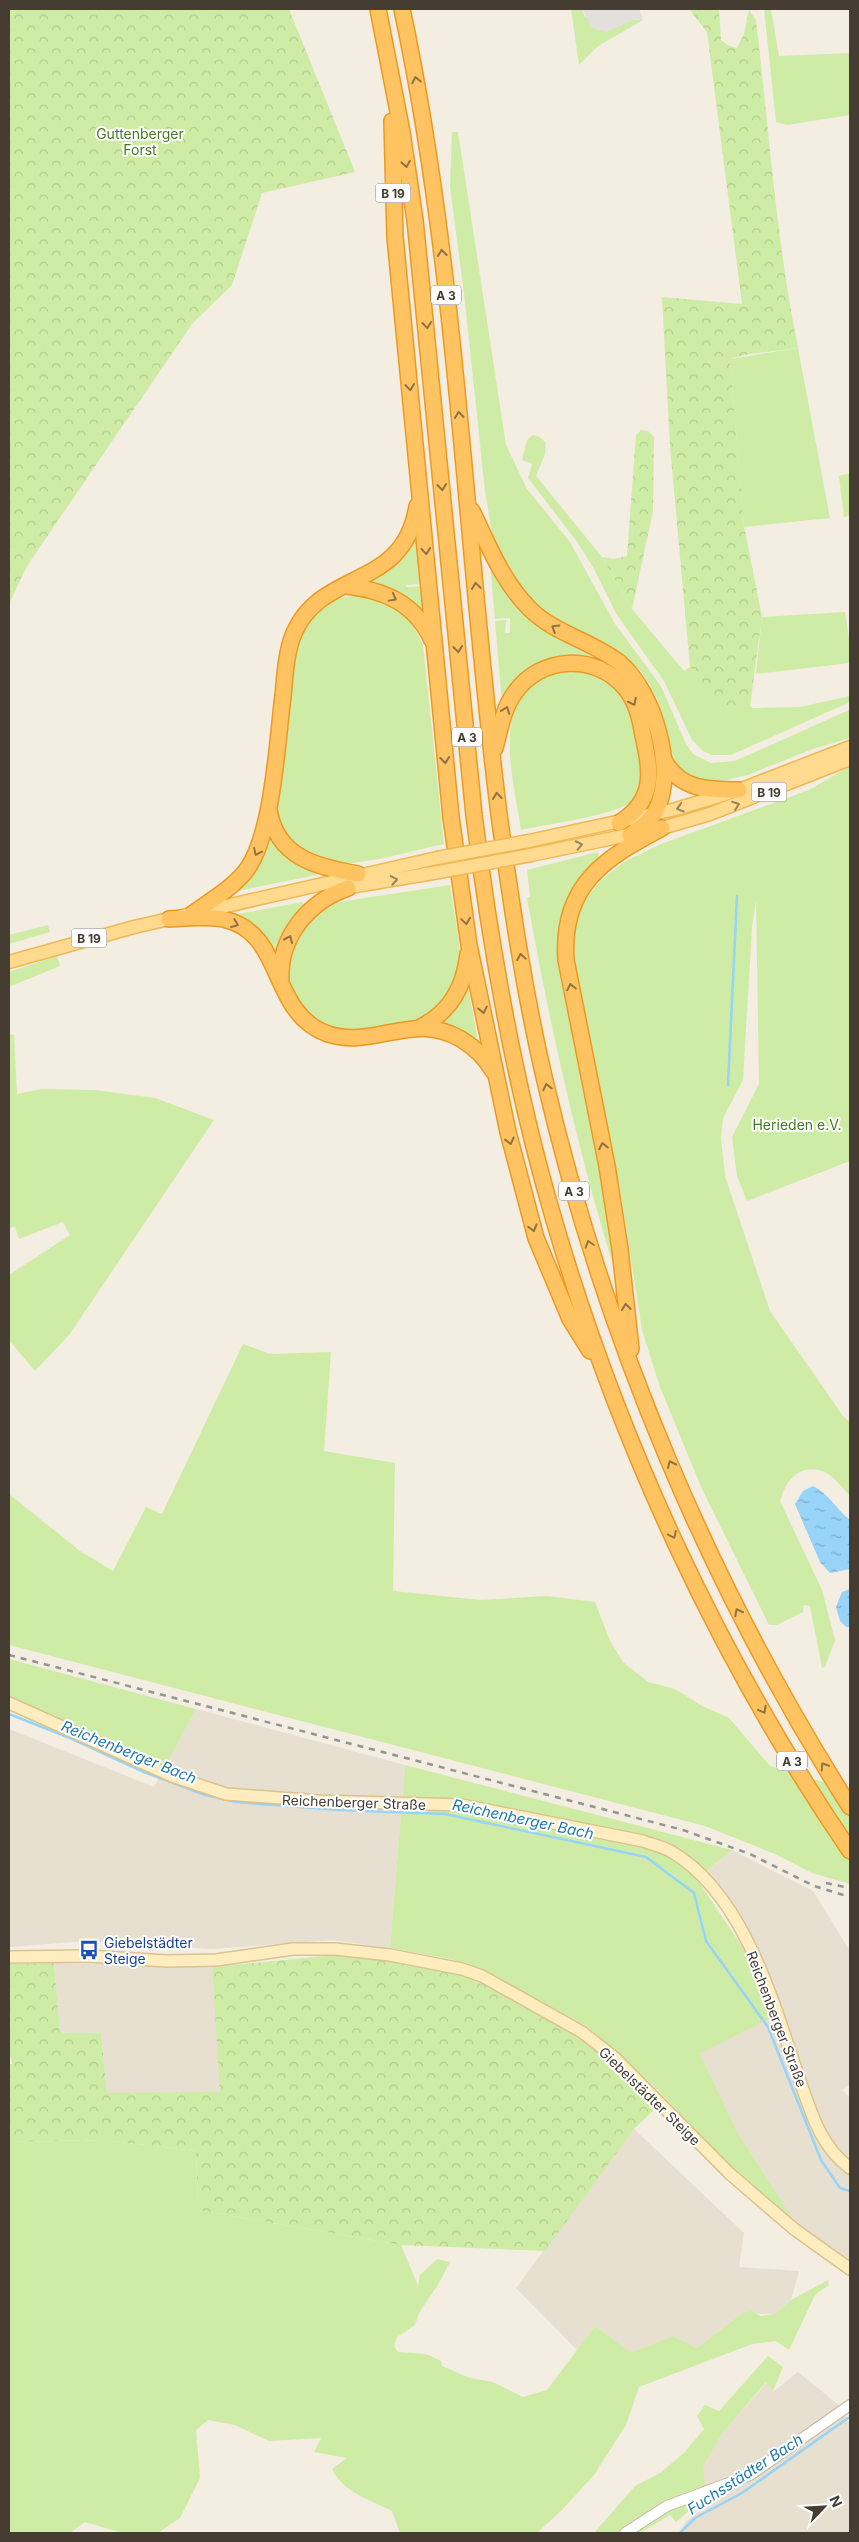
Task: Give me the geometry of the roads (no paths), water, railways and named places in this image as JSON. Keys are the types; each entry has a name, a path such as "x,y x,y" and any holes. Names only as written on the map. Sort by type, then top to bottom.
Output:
{"highway":[{"name":"A 3","path":"378,9 415,220 475,822 494,958 514,1062 538,1164 570,1273 608,1380 656,1499 696,1585 739,1668 795,1766 850,1851"},
{"name":"A 3","path":"402,9 425,128 441,244 493,756 513,909 544,1078 582,1219 634,1372 710,1557 760,1656 850,1807"},
{"name":"B 19","path":"346,586 383,566 402,546 413,524 420,484 394,237 392,82"},
{"name":"A 3","path":"420,484 451,817 469,945 496,1077 510,1140 536,1238 570,1319 608,1380"},
{"name":"A 3","path":"467,501 500,570 523,602 550,626 609,656 636,680 653,711 663,756 664,784 658,821"},
{"name":"A 3","path":"346,586 370,588 398,600 420,620 435,648"},
{"path":"346,586 329,593 314,604 298,626 291,642 268,805 277,833 296,855 319,867 358,874"},
{"path":"493,756 506,710 519,687 532,675 548,667 575,663 603,671 626,690 639,716 650,766 649,783 643,800 633,813 619,823"},
{"name":"A 3","path":"663,756 676,776 693,787 706,790 739,790"},
{"name":"B 19","path":"192,914 234,884 251,863 263,837 268,805"},
{"path":"630,835 658,821"},
{"path":"634,1372 620,1249 608,1174 569,977 566,943 568,925 574,903 593,873 658,821"},
{"name":"B 19","path":"281,987 283,957 294,929 314,906 330,895 348,888"},
{"path":"170,919 215,918 230,921 245,928 266,950 291,1006 303,1019 327,1034 354,1038 421,1027 436,1018 455,997 464,976 469,945"},
{"name":"A 3","path":"421,1027 440,1030 466,1042 486,1060 496,1077"}],"main road":[{"name":"B 19","path":"658,821 850,747"},
{"name":"B 19","path":"9,962 100,935 244,903 358,874 619,823 658,821 710,814 850,759"},
{"name":"B 19","path":"244,903 348,888 439,872 630,835"},
{"name":"Reichenberger Straße","path":"9,1703 172,1776 226,1794 369,1804 462,1805 643,1841 671,1851 696,1869 722,1899 752,1951 779,2017 818,2129 827,2147 850,2168"},
{"name":"Giebelstädter Steige","path":"9,1957 86,1956 167,1961 216,1960 293,1949 335,1949 390,1954 449,1966 475,1974 512,1991 582,2032 615,2058 729,2173 794,2229 850,2269"}],"street":[{"path":"625,2533 667,2506 750,2476 850,2405"}],"water":[{"path":"813,1486 824,1493 850,1520 850,1569 830,1573 820,1562 795,1504 803,1491"},
{"path":"850,1589 850,1627 846,1627 840,1621 836,1607 842,1592"}],"waterway":[{"path":"728,1085 737,896"},
{"name":"Reichenberger Bach","path":"9,1714 70,1738 144,1772 205,1795 236,1802 339,1810 445,1814 646,1857 694,1893 706,1941 768,2027 821,2160 840,2188 850,2191"},
{"name":"Fuchsstädter Bach","path":"680,2533 695,2518 742,2493 848,2418"}],"railway":[{"path":"9,1655 683,1830 750,1854 814,1886 850,1897"},
{"path":"826,1883 850,1888"}],"place":[{"name":"Giebelstädter Steige","path":"89,1950"}],"park label":[{"name":"Guttenberger Forst","path":"140,142"},
{"name":"Herieden e.V.","path":"797,1124"}]}
